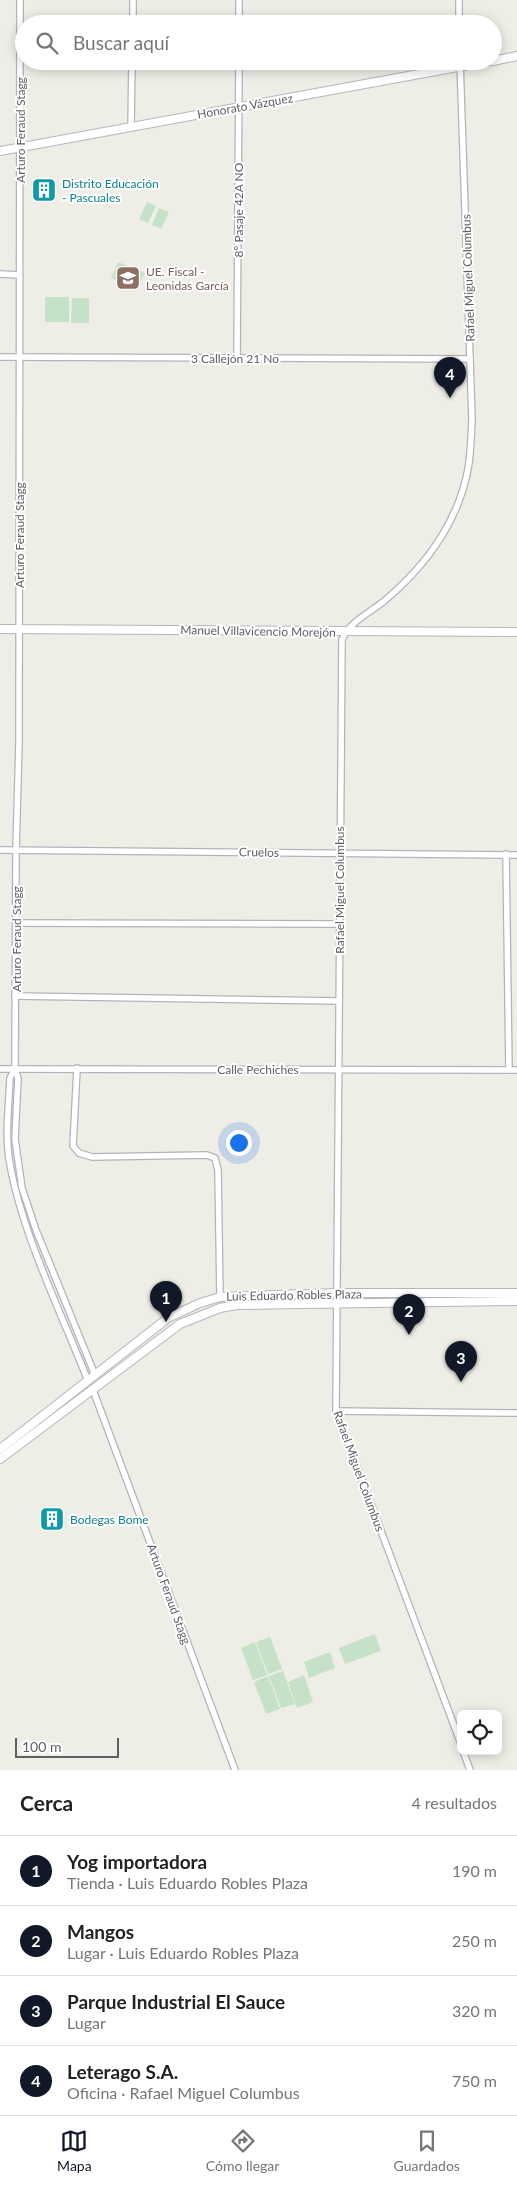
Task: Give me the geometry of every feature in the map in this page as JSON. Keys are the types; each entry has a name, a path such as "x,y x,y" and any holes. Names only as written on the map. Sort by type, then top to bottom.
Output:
{"street":[{"name":"Arturo Feraud Stagg","path":"20,0 20,15"},
{"path":"133,0 133,15"},
{"path":"239,0 239,15"},
{"path":"459,0 459,15"},
{"name":"Honorato Vázquez","path":"502,59 517,56"},
{"name":"Arturo Feraud Stagg","path":"20,70 15,996 15,1069 18,1078 16,1154 22,1188 36,1230 96,1375"},
{"path":"131,127 132,70"},
{"name":"8º Pasaje 42A NO","path":"237,358 239,70"},
{"name":"Honorato Vázquez","path":"0,151 429,70"},
{"name":"Rafael Miguel Columbus","path":"457,1733 336,1411 342,640 345,632 384,601 427,559 455,514 468,468 472,419 460,70"},
{"path":"0,274 19,274"},
{"name":"3 Callejón 21 No","path":"0,357 470,359"},
{"name":"Manuel Villavicencio Morejón","path":"0,629 517,632"},
{"name":"Cruelos","path":"0,850 517,854"},
{"path":"506,854 509,1070"},
{"path":"16,923 339,924"},
{"path":"15,996 339,1002"},
{"path":"78,1068 73,1146 79,1153 92,1157 207,1155 215,1158 218,1170 220,1297"},
{"name":"Calle Pechiches","path":"0,1069 517,1070"},
{"name":"Arturo Feraud Stagg","path":"15,1069 10,1078 7,1142 16,1190 30,1232 88,1381"},
{"name":"Luis Eduardo Robles Plaza","path":"0,1448 168,1318 200,1303 220,1297 337,1293 517,1293"},
{"name":"Luis Eduardo Robles Plaza","path":"0,1459 180,1324 220,1308 236,1305 517,1301"},
{"name":"Arturo Feraud Stagg","path":"93,1390 235,1770"},
{"path":"336,1411 517,1413"},
{"path":"464,1755 470,1770"}],"green space":[{"path":"147,202 156,206 148,223 139,219"},
{"path":"159,208 169,212 161,229 152,225"},
{"path":"118,262 145,273 136,290 111,278"},
{"path":"45,297 69,297 69,322 45,322"},
{"path":"72,298 89,298 89,323 71,323"},
{"path":"375,1634 381,1651 345,1664 339,1648"},
{"path":"270,1637 282,1669 268,1674 256,1642"},
{"path":"255,1642 267,1675 253,1680 241,1648"},
{"path":"330,1652 335,1668 309,1678 304,1662"},
{"path":"283,1671 295,1704 281,1708 269,1676"},
{"path":"304,1675 313,1702 297,1708 288,1682"},
{"path":"268,1676 280,1709 266,1714 254,1682"}],"place":[{"name":"Distrito Educación - Pascuales","path":"44,190"},
{"name":"UE. Fiscal - Leonidas García","path":"128,278"},
{"name":"Leterago S.A.","path":"450,398"},
{"name":"Yog importadora","path":"166,1322"},
{"name":"Mangos","path":"409,1335"},
{"name":"Parque Industrial El Sauce","path":"461,1382"},
{"name":"Bodegas Bome","path":"52,1519"}]}
